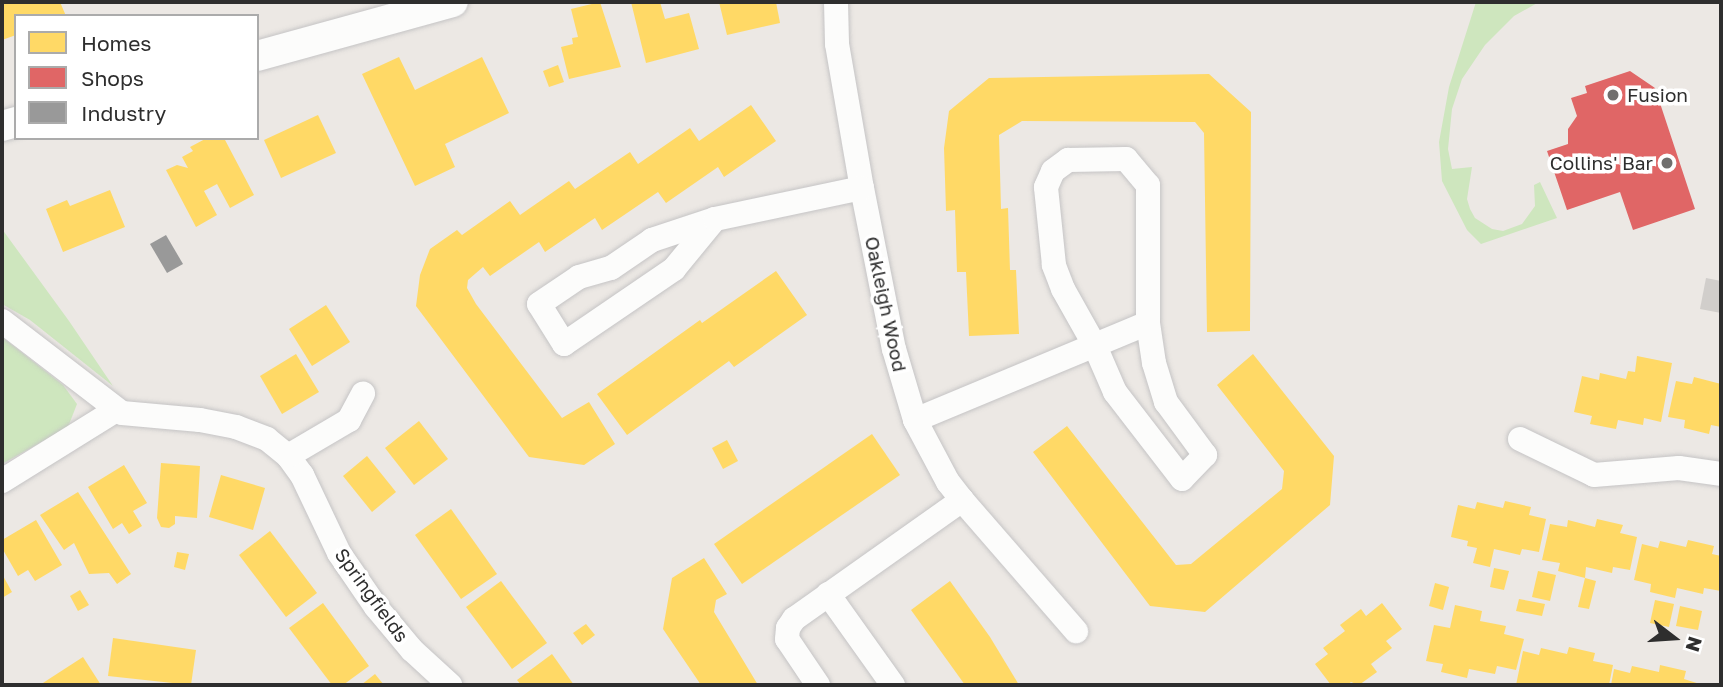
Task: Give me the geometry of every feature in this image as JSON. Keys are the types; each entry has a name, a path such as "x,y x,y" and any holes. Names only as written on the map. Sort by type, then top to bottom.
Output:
{"street":[{"path":"259,55 453,2"},
{"name":"Oakleigh Wood","path":"836,2 836,44 862,188 894,349 915,419 948,482 1076,631"},
{"path":"1126,159 1148,186 1148,323 1154,363 1166,402 1205,455 1182,479 1115,392 1095,346 1063,289 1054,265 1046,187 1053,171 1069,160 1126,159"},
{"path":"715,219 674,270 564,344 538,304 579,277 611,268 652,240 715,219 862,188"},
{"name":"Springfields","path":"2,321 116,410 134,415 184,418 236,427 267,439 288,456 302,475 339,553 359,582 410,648 450,685"},
{"path":"915,419 1148,323"},
{"path":"288,456 349,420 363,394"},
{"path":"2,481 116,410"},
{"path":"1520,439 1594,475 1679,468 1721,474"},
{"path":"818,685 790,645 788,628 794,619 962,500"},
{"path":"828,594 893,685"}],"green space":[{"path":"1476,2 1539,2 1514,16 1485,45 1462,79 1452,109 1448,149 1452,169 1472,167 1467,199 1470,209 1475,218 1492,229 1503,231 1522,224 1535,206 1534,185 1540,182 1557,218 1481,244 1467,230 1442,181 1439,142 1449,87"},
{"path":"2,229 113,386 30,320 2,304"},
{"path":"2,337 63,385 77,404 68,427 2,464"}],"building: Homes":[{"path":"2,2 60,2 65,14 14,14 14,36 2,40"},
{"path":"600,2 621,67 569,79 561,47 573,44 572,38 578,37 571,9"},
{"path":"631,2 660,2 665,19 689,13 699,49 646,63"},
{"path":"719,2 776,2 780,23 727,35"},
{"path":"399,57 415,90 482,57 509,113 445,144 455,167 415,186 362,74"},
{"path":"558,65 564,82 549,87 543,71"},
{"path":"1209,74 1251,112 1250,331 1207,332 1204,133 1195,122 1022,121 999,135 1001,209 1008,208 1010,270 1016,270 1019,334 969,336 966,272 957,272 955,210 946,211 944,148 949,111 989,78"},
{"path":"751,105 776,141 724,177 718,167 666,203 658,192 602,230 595,218 545,252 539,242 490,276 483,267 468,280 467,288 476,304 562,418 589,402 615,444 584,465 529,457 416,306 420,275 430,249 457,230 462,235 510,201 520,215 569,181 575,189 630,152 638,164 690,128 699,141"},
{"path":"318,115 336,153 281,178 264,140"},
{"path":"203,140 225,140 254,195 230,208 217,184 204,191 217,215 196,227 166,170 177,165 188,168 182,157 193,151 190,147"},
{"path":"110,190 125,227 63,252 46,209 67,200 70,206"},
{"path":"776,271 807,315 734,367 729,361 627,435 597,394 700,320 702,323"},
{"path":"326,305 350,342 312,366 289,329"},
{"path":"296,354 319,392 282,414 260,376"},
{"path":"1253,354 1334,456 1330,505 1205,612 1150,606 1033,452 1067,426 1176,565 1191,564 1282,489 1284,471 1217,385"},
{"path":"1637,356 1672,363 1661,422 1644,418 1643,425 1618,420 1616,429 1590,424 1592,416 1574,412 1582,376 1599,380 1600,373 1626,379 1628,371 1635,372"},
{"path":"1694,377 1721,384 1721,427 1711,425 1709,434 1684,428 1685,420 1668,417 1676,381 1692,384"},
{"path":"419,421 448,459 414,485 385,448"},
{"path":"872,434 900,475 742,584 714,544"},
{"path":"727,440 738,461 723,469 712,448"},
{"path":"367,456 396,492 372,512 343,476"},
{"path":"161,463 200,466 197,518 175,516 175,524 169,528 161,527 157,518"},
{"path":"124,465 147,503 133,511 142,526 129,534 122,523 113,529 88,487"},
{"path":"221,475 265,488 253,530 209,517"},
{"path":"78,492 131,574 117,584 109,573 89,574 74,543 64,550 40,515"},
{"path":"1505,501 1531,507 1529,515 1546,519 1539,552 1522,549 1520,555 1494,549 1490,567 1473,563 1477,548 1467,546 1468,541 1451,537 1458,505 1475,509 1477,502 1503,508"},
{"path":"451,509 497,574 461,599 415,535"},
{"path":"1597,519 1623,525 1620,533 1637,537 1630,570 1613,567 1612,573 1586,567 1585,578 1558,571 1560,563 1542,560 1550,524 1567,527 1568,520 1595,527"},
{"path":"36,520 62,565 35,581 28,570 18,576 2,548 2,540"},
{"path":"270,531 317,593 286,617 239,555"},
{"path":"1688,540 1714,546 1712,554 1721,556 1721,591 1704,588 1703,594 1677,588 1675,598 1650,592 1651,584 1634,580 1642,544 1658,548 1660,541 1686,547"},
{"path":"177,552 189,554 185,570 174,567"},
{"path":"704,558 727,594 716,600 714,612 758,685 701,685 663,629 672,578"},
{"path":"1494,568 1509,571 1504,590 1490,587"},
{"path":"1538,571 1556,575 1550,601 1532,597"},
{"path":"2,574 12,592 2,598"},
{"path":"1585,578 1596,581 1589,609 1578,607"},
{"path":"501,581 547,643 512,669 466,607"},
{"path":"950,581 990,637 1019,685 965,685 911,610"},
{"path":"1435,583 1449,587 1443,610 1429,606"},
{"path":"80,590 89,605 78,611 70,596"},
{"path":"1519,599 1545,604 1542,616 1516,611"},
{"path":"1655,600 1674,604 1669,627 1650,623"},
{"path":"323,603 369,666 343,685 332,685 289,628"},
{"path":"1382,603 1402,629 1386,641 1392,648 1371,664 1377,672 1359,685 1351,682 1347,685 1331,685 1315,664 1328,654 1323,648 1345,631 1340,625 1361,609 1366,616"},
{"path":"1455,605 1482,611 1480,621 1506,626 1504,634 1524,639 1516,670 1497,666 1495,674 1469,669 1467,678 1441,672 1443,664 1426,661 1434,625 1450,628"},
{"path":"1680,606 1702,611 1698,630 1676,626"},
{"path":"586,624 595,635 582,645 573,633"},
{"path":"113,638 196,650 191,685 108,676"},
{"path":"1569,647 1595,653 1593,661 1613,665 1609,685 1516,685 1523,651 1539,655 1541,648 1567,654"},
{"path":"552,654 574,685 521,685 517,680"},
{"path":"83,657 101,685 40,685 49,679"},
{"path":"1660,665 1686,671 1684,679 1703,685 1611,685 1614,669 1630,673 1632,666 1659,672"},
{"path":"375,674 384,685 361,685"}],"building: Shops":[{"path":"1630,71 1655,88 1695,209 1633,230 1620,192 1567,210 1547,151 1568,144 1568,129 1577,116 1571,98 1587,93 1585,86"}],"building: Industry":[{"path":"166,235 183,264 167,273 150,244"}],"building: Other":[{"path":"1706,278 1721,281 1721,313 1700,309"}],"place":[{"name":"Fusion","path":"1613,95"},
{"name":"Collins' Bar","path":"1667,163"}]}
